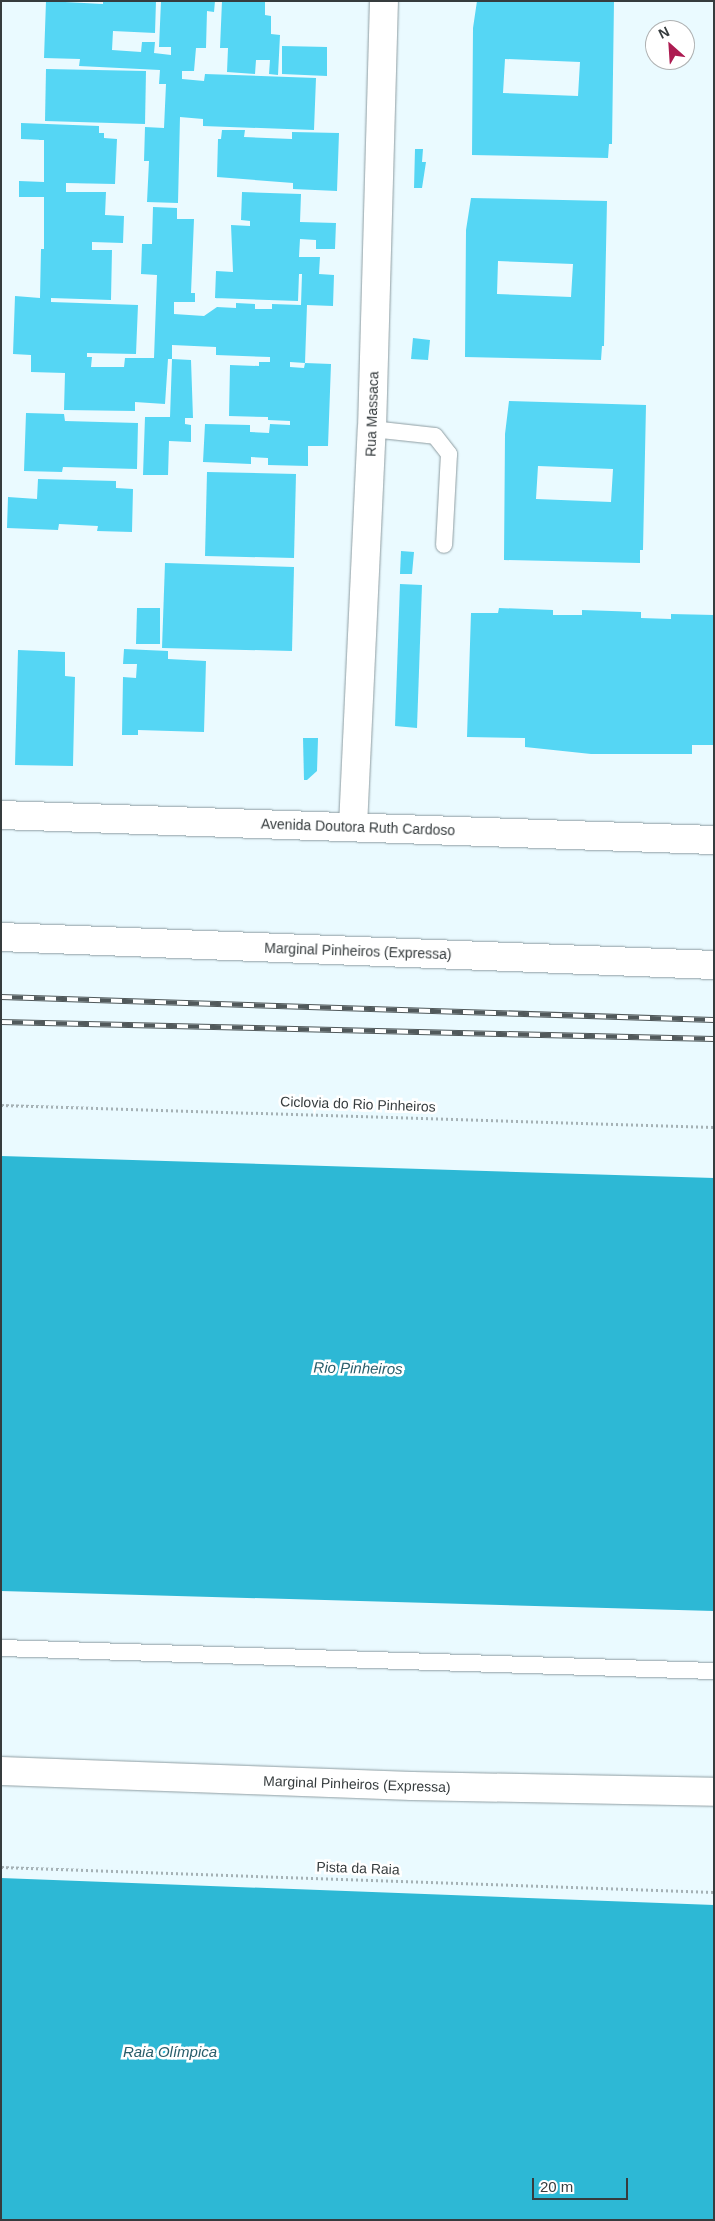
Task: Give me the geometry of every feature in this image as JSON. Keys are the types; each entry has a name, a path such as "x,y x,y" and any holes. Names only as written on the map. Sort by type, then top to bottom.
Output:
{"main road":[{"name":"Rua Massaca","path":"353,826 372,430 384,1"},
{"name":"Avenida Doutora Ruth Cardoso","path":"1,815 714,840"},
{"name":"Marginal Pinheiros (Expressa)","path":"1,937 714,965"},
{"name":"Marginal Pinheiros (Expressa)","path":"1,1771 412,1786 714,1792"}],"lane":[{"path":"372,430 435,436 449,454 444,545"},
{"path":"1,1648 714,1671"}],"path":[{"name":"Ciclovia do Rio Pinheiros","path":"1,1105 714,1126"},
{"name":"Pista da Raia","path":"1,1867 714,1892"}],"water":[{"name":"Rio Pinheiros","path":"1,1156 714,1178 714,1611 1,1591"},
{"name":"Raia Olímpica","path":"1,1878 714,1905 714,2220 1,2220"}],"building":[{"path":"46,1 103,4 103,1 156,1 155,33 113,31 112,50 141,52 142,42 155,42 154,53 171,55 171,47 159,47 161,1 215,1 214,12 207,11 206,48 196,48 194,71 182,71 182,79 204,81 205,74 316,78 314,130 203,126 203,119 180,117 178,203 147,202 149,161 144,161 145,127 164,128 166,84 159,84 160,70 79,66 80,59 44,58"},
{"path":"222,1 265,1 265,15 271,16 271,34 280,35 278,75 269,74 270,60 256,60 255,74 227,72 228,48 220,48"},
{"path":"477,1 614,1 612,144 609,144 608,158 472,155 473,28","holes":["505,59 580,62 578,96 503,93"]},
{"path":"282,46 327,47 327,76 282,74"},
{"path":"46,69 146,71 145,124 45,121"},
{"path":"21,123 99,126 99,133 104,133 104,138 117,139 115,184 66,183 66,192 106,192 105,215 124,216 123,243 92,242 92,250 112,250 111,300 51,298 51,302 138,305 136,354 87,353 87,357 92,357 91,367 124,367 125,358 154,358 157,275 141,274 142,244 152,244 153,207 177,208 177,219 194,219 191,293 195,293 195,302 174,302 174,314 204,316 217,307 236,308 236,303 255,304 255,309 272,309 272,304 301,305 302,274 299,274 298,301 215,298 216,271 233,272 231,225 250,226 250,221 241,220 242,192 301,194 300,222 336,223 335,249 316,249 316,240 300,239 299,257 320,257 319,274 334,275 333,306 307,305 305,363 331,364 328,446 308,446 308,466 268,465 268,458 251,457 251,464 203,462 205,424 250,425 250,432 269,433 270,424 290,425 290,421 268,420 268,417 229,416 230,365 259,366 259,362 270,362 270,357 216,355 216,347 172,345 172,359 168,359 165,404 135,402 135,411 64,410 65,373 31,372 31,355 13,354 15,296 40,298 41,249 44,249 44,197 19,197 19,181 44,182 44,140 21,139","holes":["290,362 305,363 304,368 290,367"]},
{"path":"222,130 245,130 244,137 292,139 292,132 339,133 337,191 293,189 293,183 217,177 218,139 221,139"},
{"path":"415,149 423,149 422,162 426,162 422,188 414,188"},
{"path":"471,198 607,201 604,346 602,346 601,360 465,357 466,230","holes":["498,261 573,264 571,297 497,294"]},
{"path":"413,338 430,340 428,360 411,359"},
{"path":"172,359 191,360 193,418 185,418 185,424 191,425 191,442 169,441 168,475 143,475 145,417 170,417"},
{"path":"509,401 646,405 643,550 640,550 640,563 504,560 505,434","holes":["538,466 613,469 611,502 536,499"]},
{"path":"26,413 64,414 65,421 138,423 137,469 63,467 62,472 24,471"},
{"path":"207,472 296,474 294,558 205,556"},
{"path":"38,479 116,481 116,488 133,489 132,532 97,531 98,526 59,524 58,530 7,528 8,497 37,499"},
{"path":"401,551 414,552 412,574 400,574"},
{"path":"165,563 294,567 292,651 162,648"},
{"path":"400,584 422,585 417,728 395,726"},
{"path":"137,608 160,608 160,644 136,644"},
{"path":"499,608 553,610 553,615 582,615 582,610 641,612 641,618 671,619 671,614 714,615 714,745 692,745 692,754 591,754 525,747 525,738 467,737 471,613 498,613"},
{"path":"124,649 168,651 168,659 206,661 204,732 138,730 138,735 122,735 123,677 136,678 137,664 123,664"},
{"path":"18,650 65,652 65,676 75,677 73,766 15,765"},
{"path":"303,738 318,738 317,771 307,780 304,780"}],"railway":[{"path":"1,997 714,1020"},
{"path":"1,1022 714,1039"}]}
